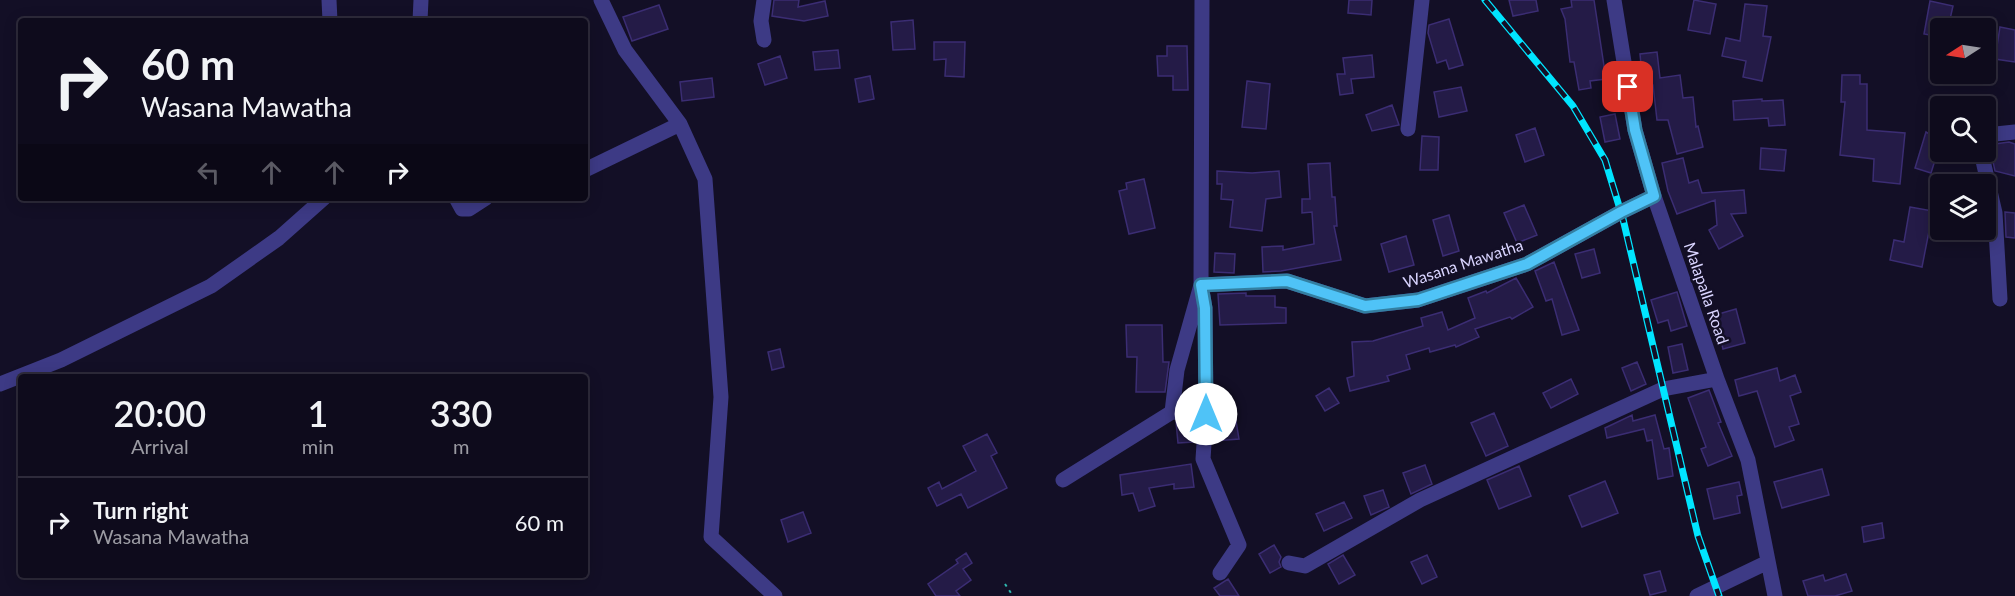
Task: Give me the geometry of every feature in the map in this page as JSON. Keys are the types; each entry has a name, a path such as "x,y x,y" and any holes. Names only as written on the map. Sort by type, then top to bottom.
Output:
{"street":[{"path":"329,0 330,18"},
{"path":"420,18 421,0"},
{"path":"601,0 625,50 680,124 705,179 721,397 711,537 775,596"},
{"path":"764,0 761,21 764,39"},
{"path":"1202,0 1201,285 1205,308 1206,414 1203,459 1239,545 1220,573"},
{"path":"1408,129 1422,0"},
{"name":"Malapalla Road","path":"1614,0 1635,130 1654,196 1748,460 1775,596"},
{"path":"588,169 680,124"},
{"path":"1996,134 2015,132"},
{"path":"1983,162 1995,213 2000,299"},
{"name":"Wasana Mawatha","path":"1201,285 1287,281 1365,306 1418,300 1527,264 1654,196"},
{"path":"25,374 61,360 211,286 279,238 321,201"},
{"path":"458,201 462,209 470,209 482,201"},
{"path":"1172,412 1177,370 1201,285"},
{"path":"0,384 18,377"},
{"path":"1290,563 1305,566 1420,500 1663,389 1718,379"},
{"path":"1063,480 1172,412 1206,414"},
{"path":"1697,596 1768,562"}],"path":[{"path":"1005,584 1013,596"}],"building":[{"path":"774,0 799,0 798,7 825,1 828,16 804,21 772,16"},
{"path":"1349,0 1372,0 1371,15 1348,13"},
{"path":"1509,0 1536,0 1538,11 1513,16"},
{"path":"1571,0 1594,0 1606,79 1590,81 1591,88 1579,90 1574,62 1570,62 1565,19 1561,9 1572,7"},
{"path":"1694,0 1716,4 1710,34 1688,30"},
{"path":"1930,1 1953,6 1950,18 1930,18 1930,35 1924,34"},
{"path":"1745,4 1767,6 1763,36 1771,37 1762,81 1743,77 1746,61 1722,56 1726,38 1740,41"},
{"path":"659,5 668,29 632,41 623,17"},
{"path":"1449,19 1463,65 1449,69 1446,60 1437,63 1428,33 1429,25"},
{"path":"913,20 915,49 893,50 891,22"},
{"path":"2000,27 2015,30 2015,62 1996,59"},
{"path":"934,42 965,42 964,77 945,76 946,59 934,60"},
{"path":"1167,46 1187,46 1188,90 1173,90 1173,76 1158,76 1157,56 1167,56"},
{"path":"838,50 840,68 815,70 813,52"},
{"path":"1657,52 1660,78 1680,75 1683,98 1693,97 1696,127 1698,126 1703,147 1677,154 1668,120 1657,120 1653,85 1643,86 1640,54"},
{"path":"1372,55 1374,77 1351,79 1353,93 1340,95 1337,74 1345,74 1343,58"},
{"path":"780,56 787,78 765,85 758,64"},
{"path":"1842,75 1860,75 1860,84 1867,84 1867,130 1905,133 1900,184 1873,181 1874,159 1840,155 1845,102 1841,102"},
{"path":"870,76 874,99 859,102 855,79"},
{"path":"712,78 714,97 682,101 680,82"},
{"path":"1247,81 1270,84 1266,129 1242,127"},
{"path":"1461,87 1467,111 1439,117 1434,92"},
{"path":"1762,99 1762,101 1783,100 1785,125 1769,126 1768,118 1734,120 1733,101"},
{"path":"1392,105 1399,125 1372,131 1366,115"},
{"path":"1615,114 1620,139 1605,142 1600,117"},
{"path":"1535,128 1544,155 1525,162 1516,135"},
{"path":"1926,132 1930,134 1930,162 1934,162 1931,173 1915,168"},
{"path":"1422,136 1439,137 1438,170 1420,170"},
{"path":"2009,142 2015,144 2015,176 1995,171 1993,162 1996,162 1996,144"},
{"path":"1761,148 1786,150 1784,171 1760,169"},
{"path":"1683,158 1689,183 1698,180 1702,193 1744,190 1746,213 1731,214 1743,236 1719,249 1709,230 1717,225 1715,200 1677,214 1668,191 1662,163"},
{"path":"1330,163 1337,226 1334,226 1341,260 1263,272 1262,247 1283,246 1283,250 1314,244 1312,212 1302,213 1302,199 1310,199 1308,164"},
{"path":"1217,171 1252,173 1279,171 1281,197 1266,199 1262,231 1230,227 1233,200 1221,199 1222,184 1217,184"},
{"path":"1144,179 1155,228 1129,234 1119,191 1127,189 1126,183"},
{"path":"1524,205 1537,235 1517,243 1504,213"},
{"path":"1910,207 1930,210 1930,226 1922,267 1890,260 1894,240 1904,242"},
{"path":"2005,212 2015,213 2015,238 2006,237"},
{"path":"1449,215 1459,251 1443,256 1433,220"},
{"path":"1406,236 1414,265 1389,272 1381,244"},
{"path":"1594,249 1600,273 1582,278 1575,254"},
{"path":"1215,253 1235,254 1234,273 1214,272"},
{"path":"1554,262 1579,330 1562,335 1552,299 1546,301 1535,271"},
{"path":"1516,278 1533,307 1512,319 1510,317 1475,329 1479,337 1456,347 1455,345 1430,352 1429,348 1406,355 1410,369 1387,376 1389,381 1350,391 1347,378 1354,376 1352,342 1373,341 1423,326 1421,318 1442,312 1448,330 1475,318 1468,298 1486,291 1487,293"},
{"path":"1677,292 1687,326 1671,331 1668,320 1658,323 1651,300"},
{"path":"1246,293 1246,296 1275,296 1275,307 1286,308 1286,323 1220,325 1218,294"},
{"path":"1736,309 1745,343 1723,349 1715,315"},
{"path":"1126,325 1162,325 1163,362 1169,362 1165,392 1136,392 1137,357 1127,357"},
{"path":"1682,344 1688,370 1673,373 1668,347"},
{"path":"780,349 784,367 772,370 768,352"},
{"path":"1637,362 1646,384 1631,391 1622,368"},
{"path":"1777,368 1780,381 1795,375 1801,392 1790,396 1799,424 1789,427 1794,440 1775,447 1757,391 1739,396 1735,380"},
{"path":"1571,379 1578,394 1551,408 1543,393"},
{"path":"1329,388 1339,403 1325,411 1316,396"},
{"path":"1709,390 1721,422 1718,423 1732,456 1708,466 1701,449 1706,447 1688,398"},
{"path":"1494,413 1508,446 1486,456 1471,423"},
{"path":"1235,415 1239,439 1214,441 1215,419"},
{"path":"1632,415 1633,421 1655,415 1664,449 1669,448 1673,476 1658,479 1652,440 1647,441 1644,429 1607,438 1605,428"},
{"path":"1176,422 1196,423 1194,442 1178,443"},
{"path":"987,434 997,453 991,456 1007,488 968,508 961,494 937,506 928,488 939,482 942,489 976,471 963,446"},
{"path":"1191,464 1194,487 1174,489 1174,484 1149,488 1155,506 1139,511 1133,493 1122,495 1120,475"},
{"path":"1425,465 1432,484 1411,494 1403,473"},
{"path":"1519,466 1531,496 1499,509 1487,480"},
{"path":"1822,469 1829,495 1782,508 1774,482"},
{"path":"1605,481 1618,513 1582,527 1569,496"},
{"path":"1739,482 1742,495 1737,496 1740,513 1714,519 1707,489"},
{"path":"1383,490 1389,507 1371,515 1364,496"},
{"path":"1344,502 1352,518 1324,531 1316,514"},
{"path":"803,512 811,533 788,542 781,520"},
{"path":"1882,523 1884,538 1864,542 1862,527"},
{"path":"1274,545 1281,557 1279,562 1281,567 1270,573 1259,554"},
{"path":"966,553 972,563 963,569 971,580 956,591 960,596 936,596 928,584 958,563 956,560"},
{"path":"1343,555 1355,575 1339,584 1328,564"},
{"path":"1427,555 1437,577 1422,584 1411,562"},
{"path":"1660,571 1666,591 1650,595 1644,575"},
{"path":"1846,574 1852,591 1835,596 1808,596 1803,581 1823,575 1825,581"},
{"path":"1228,579 1239,596 1220,596 1214,588"}],"railway":[{"path":"1485,0 1573,106 1605,160 1623,219 1698,536 1719,596"}],"route":[{"path":"1206,414 1205,308 1201,285 1287,281 1365,306 1418,300 1527,264 1654,196 1635,130 1628,87"}]}
